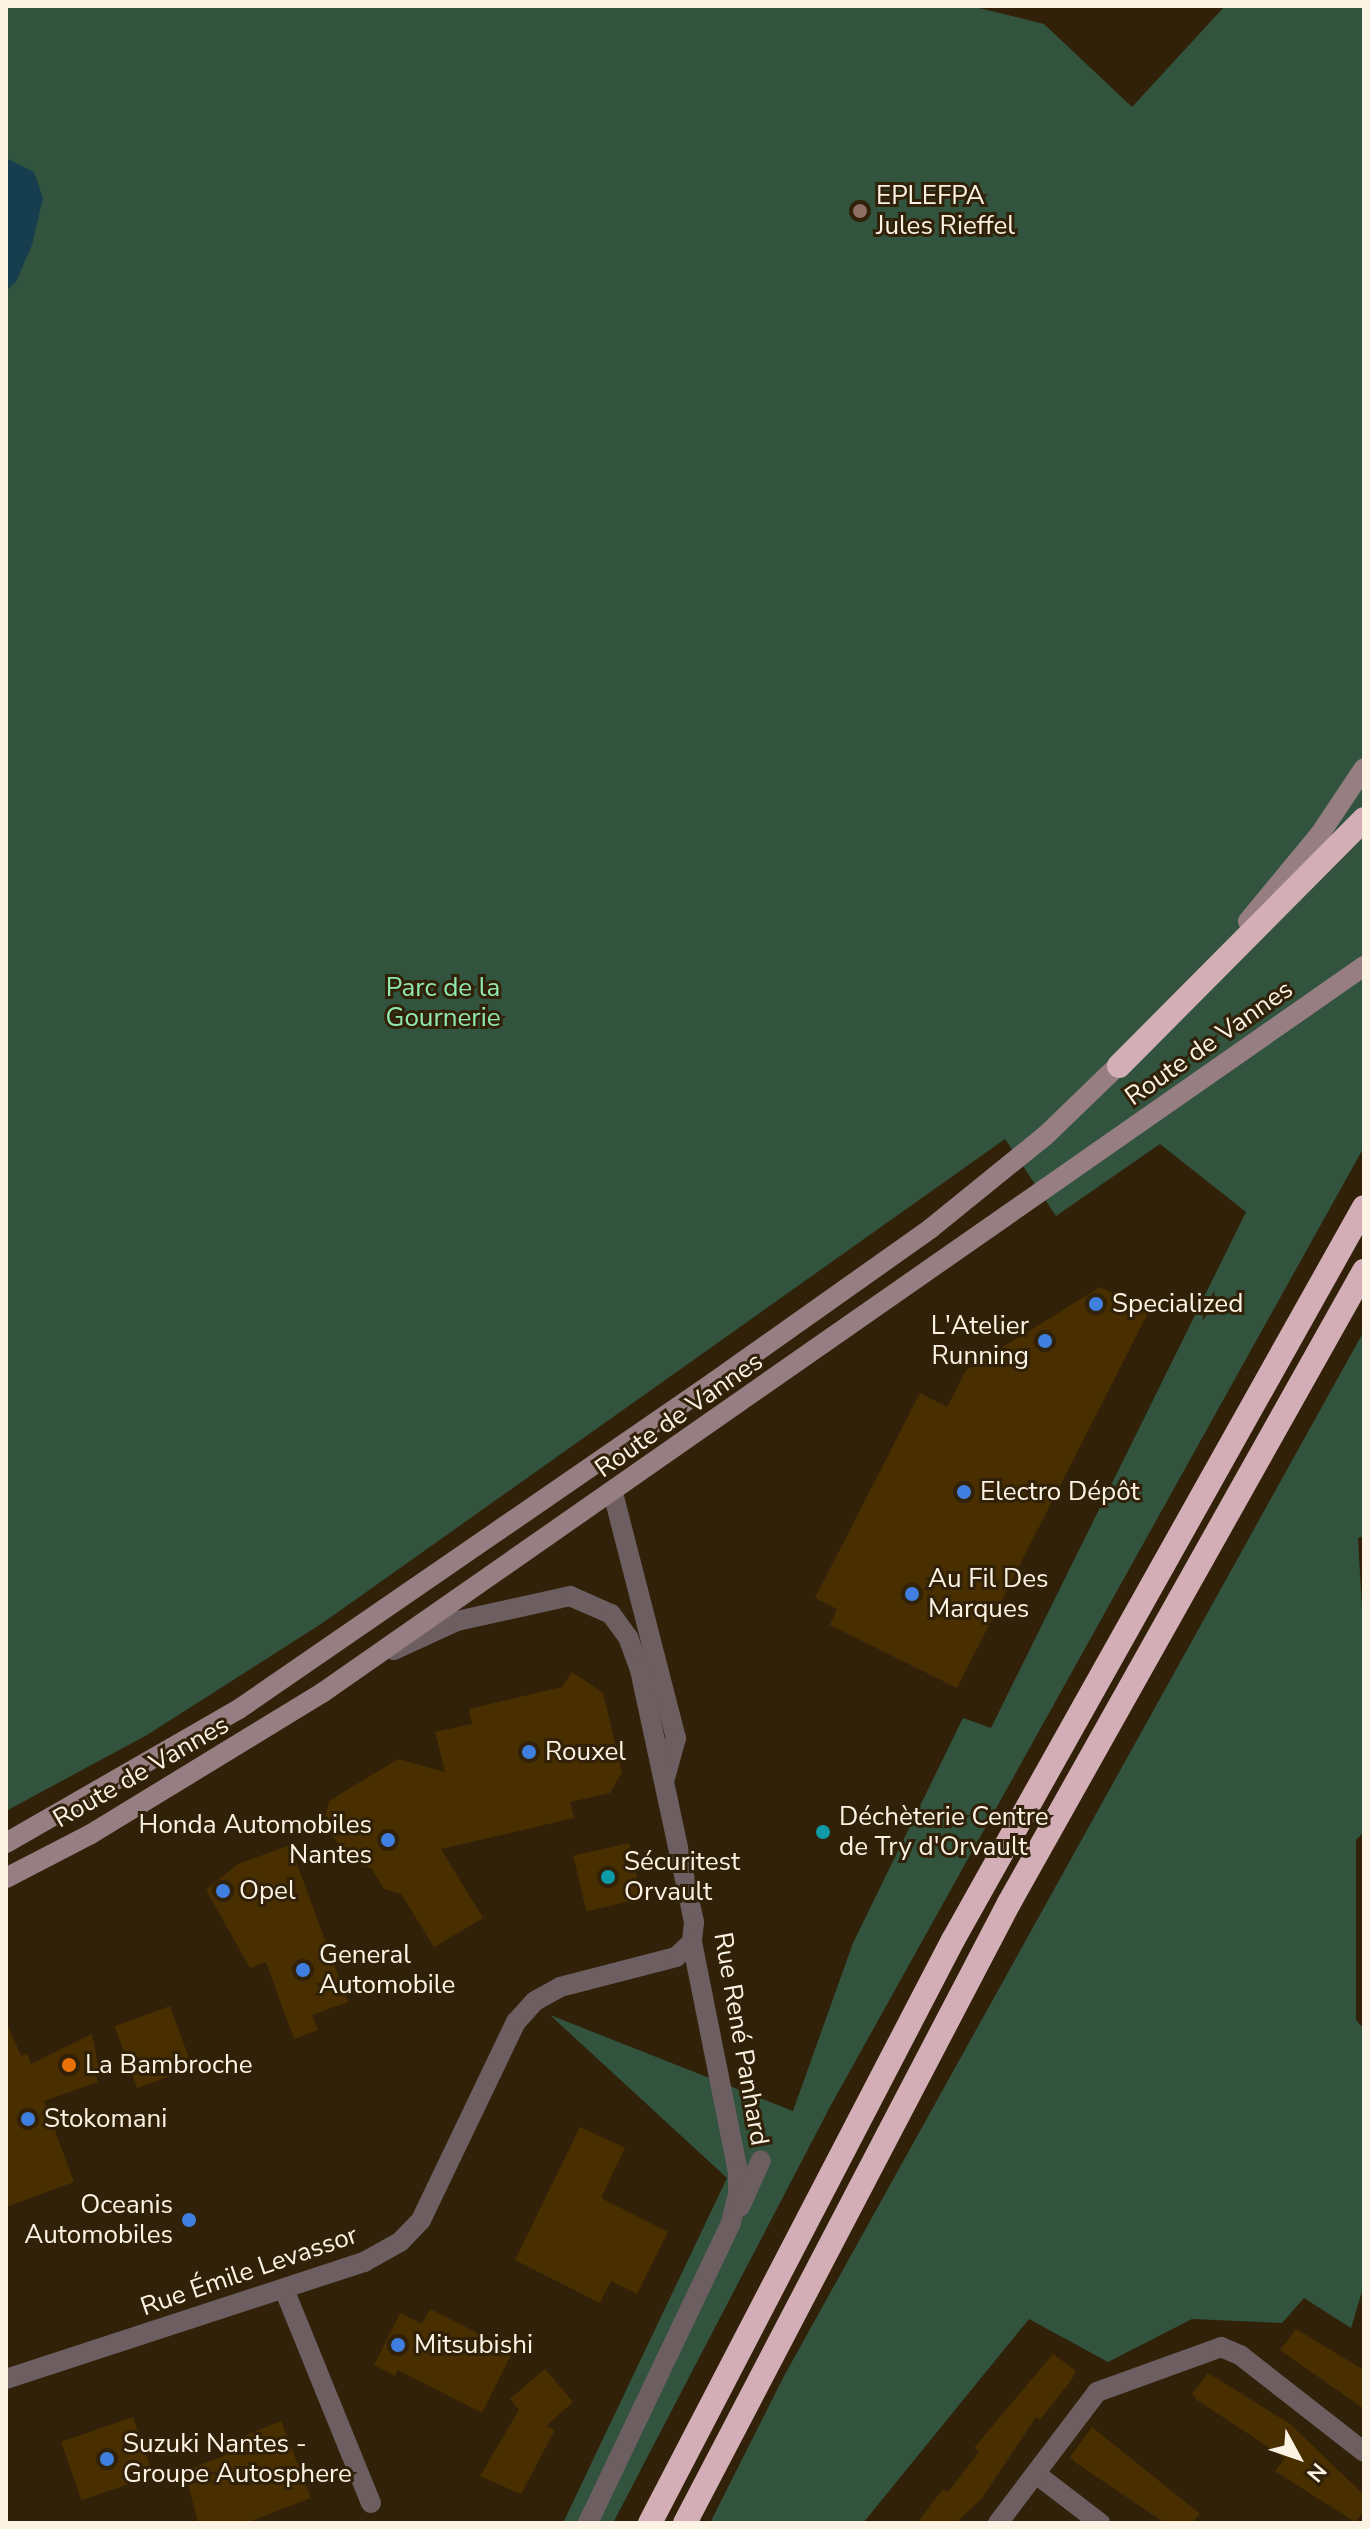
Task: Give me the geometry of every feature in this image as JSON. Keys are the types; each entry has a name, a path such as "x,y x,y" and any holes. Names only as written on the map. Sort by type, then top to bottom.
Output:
{"highway":[{"path":"1119,1066 1364,819"},
{"path":"650,2523 953,1940 1364,1207"},
{"path":"685,2523 1009,1903 1364,1271"}],"main road":[{"name":"Route de Vannes","path":"6,1843 265,1692 651,1427 930,1229 1045,1136 1119,1066 1279,886 1364,768"},
{"name":"Route de Vannes","path":"6,1878 91,1834 369,1661 1364,966"}],"street":[{"name":"Rue René Panhard","path":"613,1493 673,1739 664,1781 694,1922 692,1942 738,2172 735,2213"},
{"name":"Rue René Panhard","path":"369,1661 457,1621 511,1606 570,1596 593,1602 611,1614 628,1637 673,1739"},
{"name":"Rue Émile Levassor","path":"6,2379 364,2262 400,2242 421,2220 516,2022 535,2001 560,1987 676,1957 692,1942"},
{"name":"Rue René Panhard","path":"588,2523 761,2160"},
{"path":"284,2289 371,2503"},
{"path":"998,2523 1097,2392 1221,2347 1240,2355 1364,2452"},
{"path":"1036,2474 1100,2523"}],"green space":[{"name":"Parc de la Gournerie","path":"6,6 971,6 1044,24 1132,107 1225,6 1364,6 1364,1147 831,2105 613,2523 563,2523 727,2178 550,2015 793,2111 853,1943 963,1718 991,1728 1246,1212 1160,1144 1056,1216 1005,1139 324,1622 147,1735 6,1811"},
{"path":"1364,1331 1364,1536 1358,1538 1364,1644 1364,1832 1356,1840 1356,2020 1364,2029 1364,2285 1351,2328 1304,2298 1282,2323 1192,2319 1108,2362 1029,2319 863,2523 710,2523 784,2376"}],"water":[{"path":"6,158 34,172 43,198 32,245 16,282 6,291"}],"building":[{"path":"1100,1287 1149,1311 957,1688 830,1625 837,1609 815,1598 920,1393 947,1407 966,1370"},
{"path":"572,1672 603,1693 622,1772 610,1793 570,1802 574,1818 441,1849 483,1918 434,1947 401,1894 384,1889 371,1868 350,1863 324,1822 329,1801 398,1759 445,1772 435,1732 472,1724 469,1709 562,1687"},
{"name":"Sécuritest Orvault","path":"629,1843 642,1899 586,1911 573,1856"},
{"path":"290,1845 348,2002 312,2015 318,2030 294,2039 266,1962 250,1968 206,1890 238,1864"},
{"path":"170,2006 193,2068 137,2088 115,2026"},
{"name":"Stokomani","path":"6,2021 21,2056 27,2053 31,2064 92,2034 99,2070 94,2071 98,2082 44,2101 74,2182 6,2207"},
{"path":"580,2127 625,2148 601,2198 668,2232 637,2294 611,2281 600,2303 515,2260"},
{"path":"430,2309 513,2351 482,2413 398,2370 395,2376 374,2365 400,2313 422,2324"},
{"path":"1296,2329 1364,2370 1364,2409 1280,2350"},
{"path":"1053,2354 1076,2371 1040,2420 1036,2417 982,2498 956,2523 917,2523 943,2489 948,2492 979,2452 974,2448"},
{"path":"545,2369 573,2402 546,2426 555,2430 521,2494 480,2476 519,2410 510,2399"},
{"path":"1208,2373 1290,2424 1364,2495 1364,2511 1355,2522 1275,2471 1285,2458 1197,2400 1192,2394"},
{"name":"Suzuki Nantes - Groupe Autosphere","path":"133,2417 153,2476 81,2500 61,2442"},
{"path":"281,2421 311,2498 246,2523 198,2523 185,2471 226,2455 222,2445"},
{"path":"1092,2427 1200,2514 1192,2523 1165,2523 1076,2463 1070,2457"}],"place":[{"name":"EPLEFPA Jules Rieffel","path":"860,211"},
{"name":"Specialized","path":"1096,1304"},
{"name":"L'Atelier Running","path":"1045,1341"},
{"name":"Electro Dépôt","path":"964,1492"},
{"name":"Au Fil Des Marques","path":"912,1594"},
{"name":"Rouxel","path":"529,1752"},
{"name":"Déchèterie Centre de Try d'Orvault","path":"823,1832"},
{"name":"Honda Automobiles Nantes","path":"388,1840"},
{"name":"Sécuritest Orvault","path":"608,1877"},
{"name":"Opel","path":"223,1891"},
{"name":"General Automobile","path":"303,1970"},
{"name":"La Bambroche","path":"69,2065"},
{"name":"Stokomani","path":"28,2119"},
{"name":"Oceanis Automobiles","path":"189,2220"},
{"name":"Mitsubishi","path":"398,2345"},
{"name":"Suzuki Nantes - Groupe Autosphere","path":"107,2459"}]}
